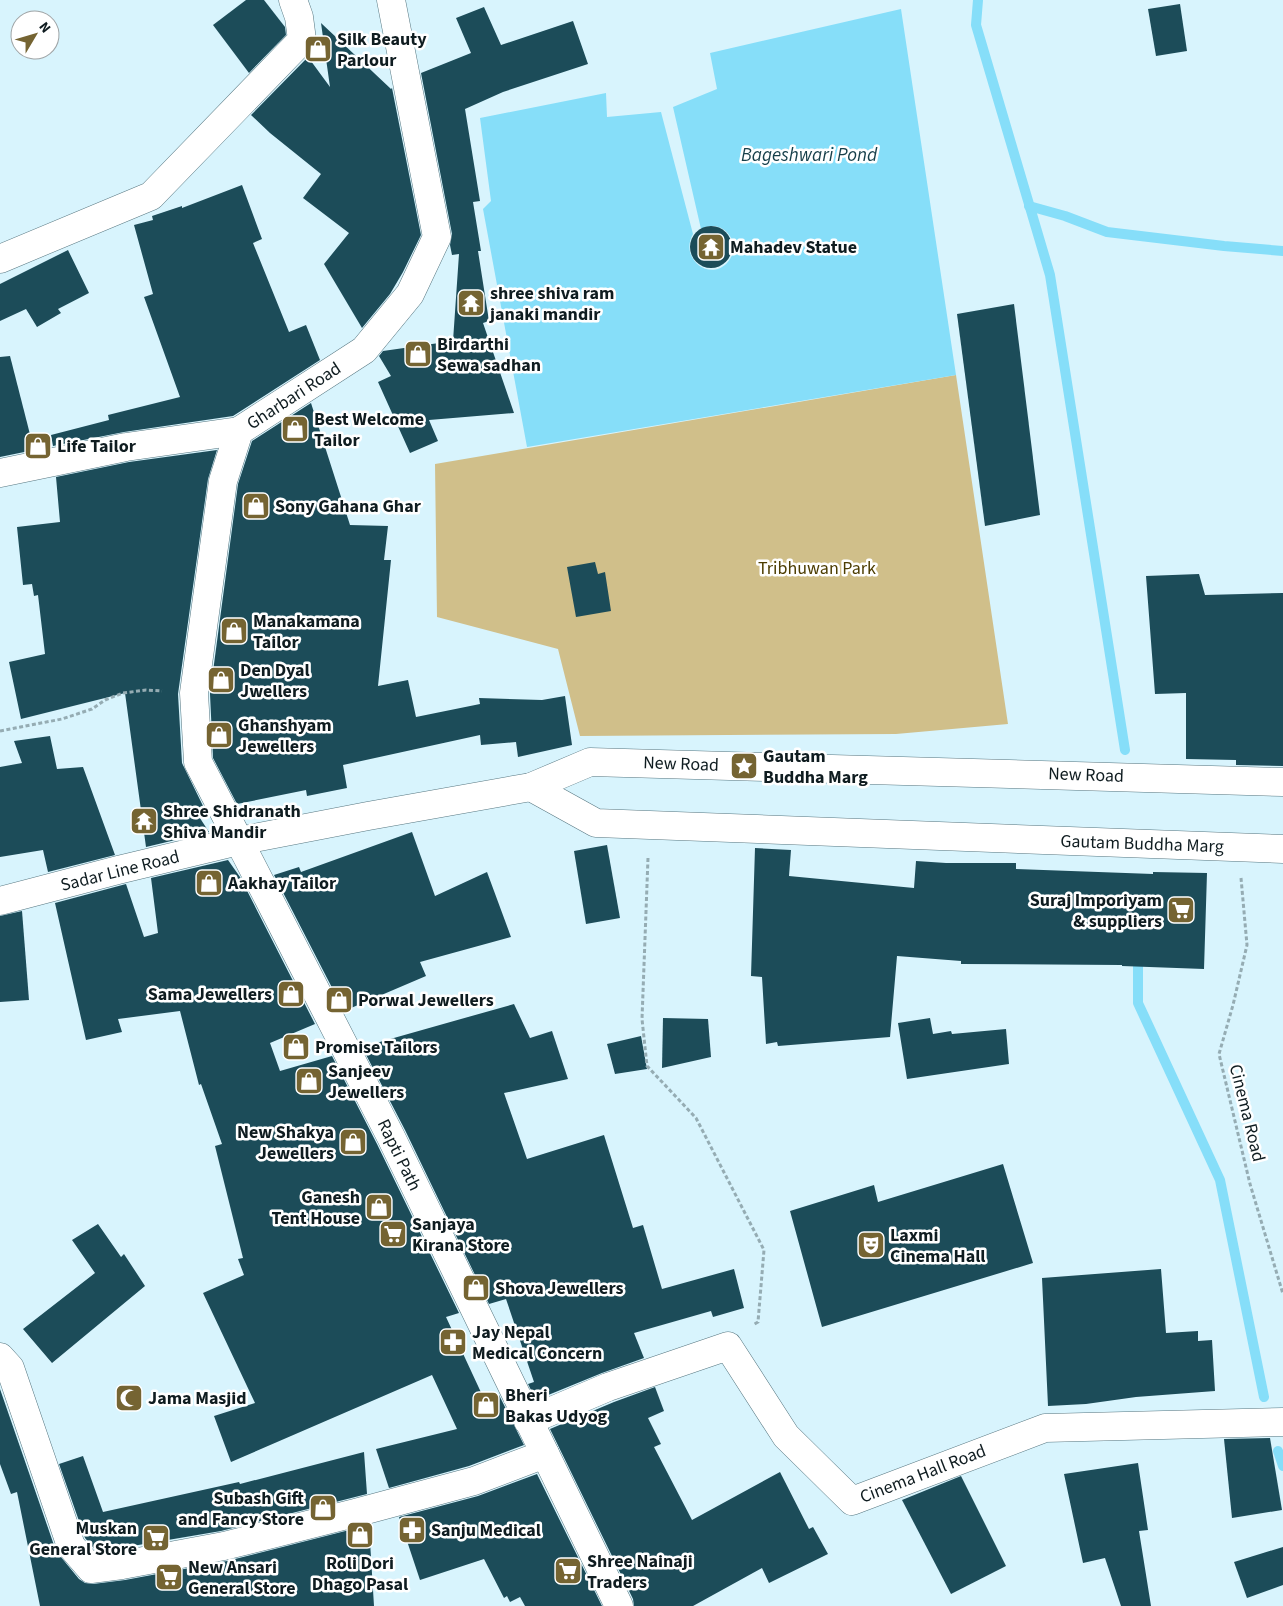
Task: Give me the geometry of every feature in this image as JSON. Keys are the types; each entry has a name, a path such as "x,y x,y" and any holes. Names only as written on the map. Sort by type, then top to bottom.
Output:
{"street":[{"path":"0,258 151,196 302,40 299,17 293,0"},
{"name":"Gharbari Road","path":"240,841 198,762 194,693 223,482 238,431 364,350 410,294 437,237 391,0"},
{"path":"0,473 126,447 238,431"},
{"name":"New Road","path":"240,841 531,787 590,762 1283,782"},
{"name":"Gautam Buddha Marg","path":"531,787 596,823 1283,849"},
{"name":"Sadar Line Road","path":"0,901 240,841"},
{"name":"Rapti Path","path":"240,841 391,1137 619,1606"},
{"path":"528,1421 608,1387 728,1346"},
{"name":"Cinema Hall Road","path":"728,1346 786,1436 852,1501 1045,1428 1283,1422"},
{"path":"0,1357 10,1368 71,1546 91,1569 224,1546 346,1516 474,1481 544,1454"}],"path":[{"path":"0,730 62,719 92,709 106,700 123,693 146,690 194,693"},
{"path":"646,825 648,853 642,1019 647,1066 696,1118 764,1250 758,1322 728,1346"},
{"name":"Cinema Road","path":"1238,848 1247,945 1219,1054 1250,1184 1283,1294"}],"green space":[{"name":"Tribhuwan Park","path":"956,375 1008,724 896,734 580,736 558,649 437,617 435,464"}],"water":[{"name":"Bageshwari Pond","path":"901,9 956,375 527,447 483,209 491,201 480,118 606,93 607,117 661,112 693,234 690,251 693,259 705,269 720,268 732,256 732,241 724,230 717,227 709,226 701,229 673,107 717,89 710,53"}],"building":[{"path":"246,0 264,0 285,27 286,35 249,73 213,25"},
{"path":"1180,4 1187,51 1156,56 1148,9"},
{"path":"484,7 501,45 573,21 588,64 503,92 465,109 480,201 473,202 481,251 478,251 489,321 483,323 514,413 429,420 438,441 410,453 378,382 391,376 379,356 383,351 453,341 459,254 452,255 450,245 452,234 421,73 471,53 456,18"},
{"path":"321,23 392,88 421,235 390,294 362,328 324,264 349,233 303,198 321,174 270,133 251,115 308,57 330,87"},
{"path":"242,185 262,239 253,243 289,332 306,325 320,360 233,416 124,432 53,446 51,435 109,420 108,415 180,397 144,297 153,294 134,225 153,220 152,216 182,206 182,208"},
{"name":"Mahadev Statue","path":"715,226 723,229 729,235 732,247 729,259 723,265 707,268 699,265 693,259 690,243 693,235 699,229"},
{"path":"68,250 89,293 58,309 61,313 37,327 26,309 0,321 0,284"},
{"path":"1014,304 1040,515 985,526 957,314"},
{"path":"10,356 34,450 0,457 0,357"},
{"path":"311,403 350,525 388,526 384,560 391,560 378,686 408,680 416,717 480,704 479,698 542,700 565,696 572,745 518,757 516,742 481,745 480,735 343,765 347,788 307,796 306,790 237,804 213,758 210,694 238,484 252,441"},
{"path":"217,450 208,479 178,694 182,763 205,810 196,812 209,832 146,847 125,693 21,719 9,662 45,654 38,595 34,596 32,584 23,585 17,527 60,522 56,477 129,462"},
{"path":"595,562 598,574 605,572 611,611 576,617 567,567"},
{"path":"1199,574 1205,595 1283,593 1283,766 1236,765 1236,760 1186,759 1186,693 1155,694 1146,576"},
{"path":"50,736 57,769 83,767 115,855 48,872 43,850 0,857 0,767 22,763 14,741"},
{"path":"412,832 435,896 487,872 511,937 420,962 426,976 344,1011 274,875 299,867 301,872"},
{"path":"607,845 620,918 586,924 574,851"},
{"path":"755,848 791,850 789,876 914,888 916,861 1016,863 1016,869 1153,874 1153,872 1207,873 1204,969 1122,965 961,964 961,961 897,956 890,1037 778,1046 777,1042 766,1044 762,977 751,976"},
{"path":"228,860 240,877 315,1024 270,1043 280,1071 332,1056 459,1313 446,1317 485,1401 499,1395 524,1445 469,1466 389,1488 376,1449 457,1429 432,1375 231,1462 214,1416 255,1403 203,1293 244,1275 238,1259 243,1258 215,1146 222,1144 201,1084 199,1085 180,1011 118,1019 122,1032 86,1040 55,903 126,884 144,937 158,933 151,878"},
{"path":"22,911 29,1000 0,1002 0,916"},
{"path":"514,1004 530,1038 552,1031 568,1079 504,1093 527,1159 604,1135 633,1228 643,1225 662,1289 734,1269 744,1308 713,1317 711,1311 634,1333 644,1358 536,1400 528,1384 534,1382 506,1299 489,1304 405,1130 362,1047"},
{"path":"663,1018 708,1019 711,1057 662,1068"},
{"path":"930,1018 933,1034 951,1031 952,1034 1006,1029 1009,1064 907,1079 898,1023"},
{"path":"641,1036 647,1069 615,1074 607,1044"},
{"path":"1003,1164 1033,1263 822,1327 790,1211 874,1185 878,1202"},
{"path":"98,1224 121,1257 124,1254 145,1286 52,1363 23,1329 95,1273 72,1240"},
{"path":"1161,1269 1166,1333 1198,1331 1198,1341 1212,1340 1215,1391 1048,1406 1042,1278"},
{"path":"655,1387 664,1411 648,1418 661,1444 654,1447 692,1520 780,1472 809,1529 813,1527 828,1554 769,1583 762,1568 693,1606 634,1606 633,1599 550,1429"},
{"path":"0,1389 56,1551 79,1579 85,1583 93,1584 125,1580 227,1561 369,1525 374,1606 40,1606 17,1492 11,1494 0,1464"},
{"path":"1270,1438 1282,1510 1232,1518 1224,1439"},
{"path":"364,1452 367,1494 221,1531 97,1552 85,1538 59,1464 83,1456 103,1512 239,1482 240,1484"},
{"path":"1138,1463 1148,1530 1139,1531 1151,1606 1121,1606 1105,1558 1083,1563 1064,1474"},
{"path":"537,1474 602,1606 525,1606 520,1597 510,1602 507,1596 504,1598 484,1559 420,1580 399,1517 478,1496"},
{"path":"961,1476 1006,1566 951,1594 902,1500"},
{"path":"1283,1547 1283,1585 1247,1598 1234,1562"}],"waterway":[{"path":"978,0 976,25 1050,275 1125,750"},
{"path":"1029,206 1065,216 1107,232 1283,251"},
{"path":"1138,953 1138,1003 1220,1180 1264,1397"},
{"path":"1278,1451 1283,1466"}],"place":[{"name":"Silk Beauty Parlour","path":"318,49"},
{"name":"Mahadev Statue","path":"711,247"},
{"name":"shree shiva ram janaki mandir","path":"471,303"},
{"name":"Birdarthi Sewa sadhan","path":"418,354"},
{"name":"Best Welcome Tailor","path":"295,429"},
{"name":"Life Tailor","path":"38,446"},
{"name":"Sony Gahana Ghar","path":"256,506"},
{"name":"Manakamana Tailor","path":"234,631"},
{"name":"Den Dyal Jwellers","path":"221,680"},
{"name":"Ghanshyam Jewellers","path":"219,735"},
{"name":"Gautam Buddha Marg","path":"744,766"},
{"name":"Shree Shidranath Shiva Mandir","path":"144,821"},
{"name":"Aakhay Tailor","path":"209,883"},
{"name":"Suraj Imporiyam & suppliers","path":"1181,910"},
{"name":"Sama Jewellers","path":"291,994"},
{"name":"Porwal Jewellers","path":"339,1000"},
{"name":"Promise Tailors","path":"296,1047"},
{"name":"Sanjeev Jewellers","path":"309,1081"},
{"name":"New Shakya Jewellers","path":"353,1142"},
{"name":"Ganesh Tent House","path":"379,1207"},
{"name":"Sanjaya Kirana Store","path":"393,1234"},
{"name":"Laxmi Cinema Hall","path":"871,1245"},
{"name":"Shova Jewellers","path":"476,1288"},
{"name":"Jay Nepal Medical Concern","path":"453,1342"},
{"name":"Jama Masjid","path":"129,1398"},
{"name":"Bheri Bakas Udyog","path":"486,1405"},
{"name":"Subash Gift and Fancy Store","path":"323,1508"},
{"name":"Sanju Medical","path":"412,1530"},
{"name":"Roli Dori Dhago Pasal","path":"360,1535"},
{"name":"Muskan General Store","path":"156,1538"},
{"name":"Shree Nainaji Traders","path":"568,1571"},
{"name":"New Ansari General Store","path":"169,1577"}]}
